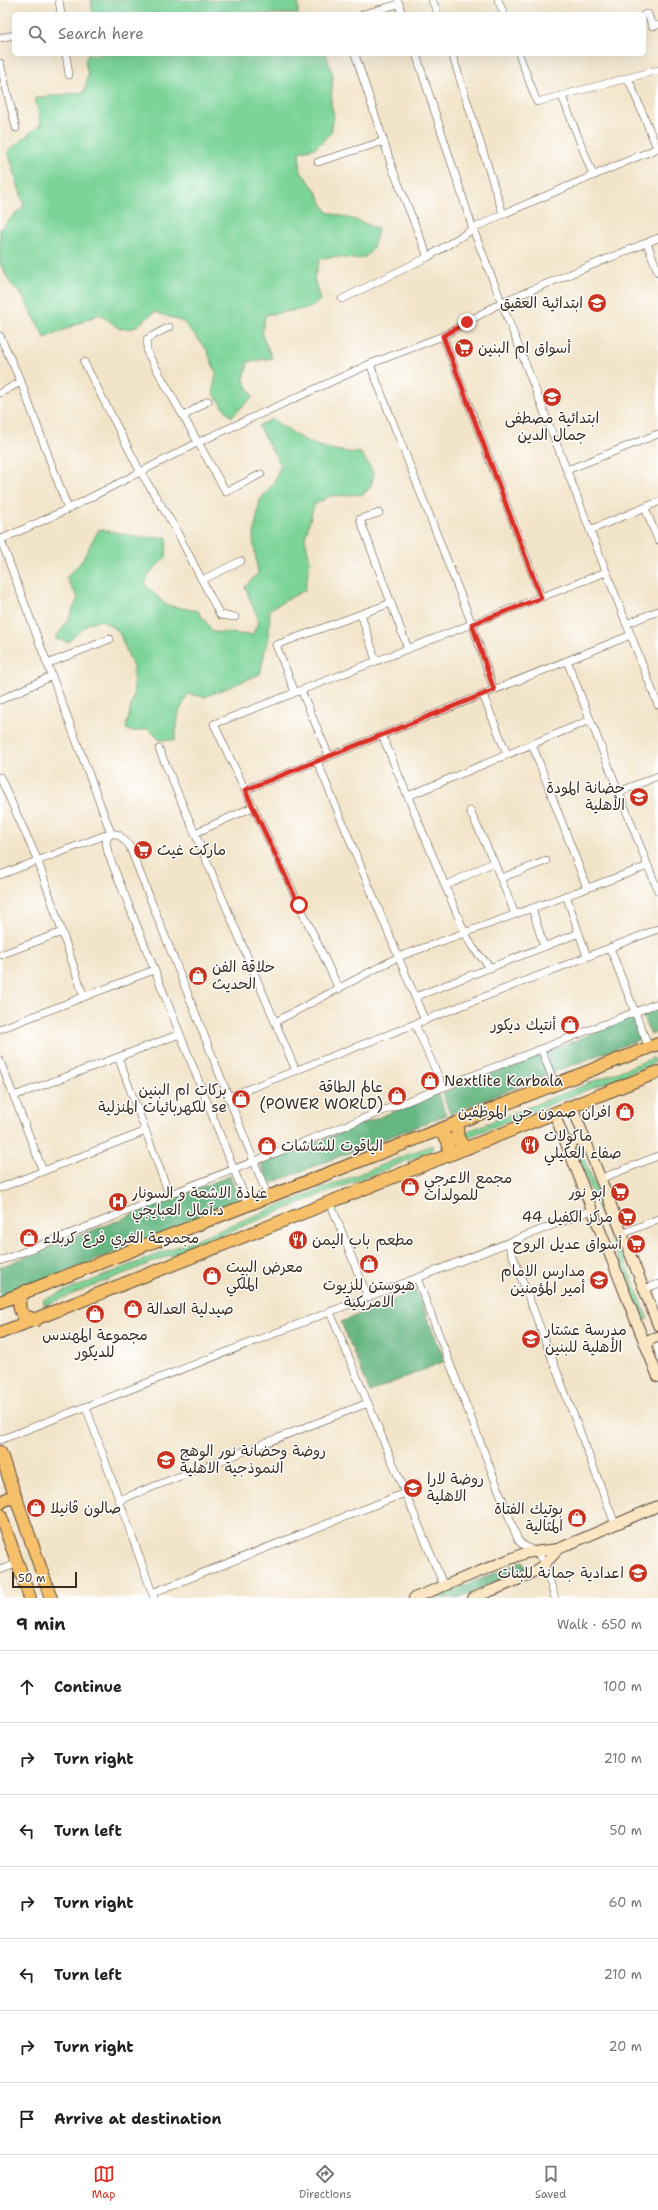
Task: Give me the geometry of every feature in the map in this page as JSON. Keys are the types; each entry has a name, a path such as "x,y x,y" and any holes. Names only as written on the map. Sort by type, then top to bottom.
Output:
{"main road":[{"path":"0,1302 555,1084 654,1047"},
{"path":"0,1333 658,1072"},
{"path":"572,1106 656,1322 646,1326 637,1324"},
{"path":"554,1113 658,1377"},
{"path":"459,1122 457,1137 460,1143 467,1148"},
{"path":"437,1131 444,1136 448,1142 447,1156"},
{"path":"569,1150 570,1144 576,1140 582,1140 586,1144"},
{"path":"26,1291 19,1302 20,1312 27,1318 36,1320"},
{"path":"646,1345 651,1339 658,1337"},
{"path":"0,1452 4,1479 17,1499 51,1598"},
{"path":"0,1503 8,1498 17,1499"},
{"path":"414,1598 533,1551 558,1549 658,1506"},
{"path":"0,1514 30,1598"},
{"path":"473,1598 530,1574 544,1565 558,1549"}],"street":[{"path":"59,0 61,12"},
{"path":"432,0 437,12"},
{"path":"498,0 503,12"},
{"path":"369,12 398,2 401,12"},
{"path":"646,14 648,14 652,26 658,26"},
{"path":"0,38 12,35"},
{"path":"66,56 69,75"},
{"path":"355,56 384,141 428,257"},
{"path":"417,56 473,229 626,624 655,689 658,706"},
{"path":"453,56 503,214"},
{"path":"520,56 537,102 658,70"},
{"path":"0,63 16,128"},
{"path":"342,299 428,257 473,229 503,214 657,148 628,78"},
{"path":"562,96 593,175"},
{"path":"318,162 384,141"},
{"path":"111,833 0,539 68,509 199,442 370,364 443,336 502,302 658,238"},
{"path":"646,243 658,272"},
{"path":"169,327 147,338 147,352 226,492 260,474"},
{"path":"0,336 21,382 68,509"},
{"path":"443,336 541,598"},
{"path":"84,362 140,471 174,526 220,615 235,617"},
{"path":"370,364 472,624 494,690"},
{"path":"0,393 21,382"},
{"path":"184,416 208,401"},
{"path":"567,470 658,434"},
{"path":"590,530 658,502"},
{"path":"645,508 658,540"},
{"path":"379,513 360,519 408,649"},
{"path":"202,580 241,561"},
{"path":"339,989 214,724 606,572"},
{"path":"329,756 276,645 391,603"},
{"path":"626,624 658,611"},
{"path":"361,614 376,661"},
{"path":"245,790 631,635"},
{"path":"47,664 110,639"},
{"path":"567,661 658,891"},
{"path":"0,700 52,676"},
{"path":"483,695 507,754"},
{"path":"408,796 590,720"},
{"path":"382,735 465,933 473,948 491,968"},
{"path":"532,744 587,888"},
{"path":"159,749 296,1071"},
{"path":"317,761 425,1021"},
{"path":"619,792 658,776"},
{"path":"0,777 38,861 84,997"},
{"path":"195,833 253,807"},
{"path":"470,811 516,914"},
{"path":"111,833 106,841 108,853 248,1205"},
{"path":"0,875 111,833 120,835 129,845 268,1198"},
{"path":"501,878 546,861"},
{"path":"446,886 494,862"},
{"path":"275,1022 398,957 648,866"},
{"path":"566,895 587,957"},
{"path":"532,908 544,947"},
{"path":"228,1097 658,930"},
{"path":"0,955 62,932"},
{"path":"415,997 579,933"},
{"path":"610,948 635,1012 654,1047"},
{"path":"0,1029 154,970"},
{"path":"0,1261 658,1003"},
{"path":"415,1024 442,1087"},
{"path":"14,1096 180,1034"},
{"path":"541,1049 555,1084"},
{"path":"118,1057 169,1194"},
{"path":"0,1061 43,1171"},
{"path":"0,1188 146,1131"},
{"path":"600,1179 658,1156"},
{"path":"330,1202 368,1298"},
{"path":"0,1440 592,1210"},
{"path":"622,1234 658,1219"},
{"path":"508,1243 616,1524"},
{"path":"417,1278 518,1540 524,1547 539,1555 555,1598"},
{"path":"644,1289 658,1284"},
{"path":"330,1312 444,1586"},
{"path":"119,1500 368,1403"},
{"path":"86,1407 153,1596 405,1493"},
{"path":"0,1570 18,1563"}],"green space":[{"path":"91,0 301,0 298,4 298,12 93,12"},
{"path":"87,56 327,56 333,75 331,103 334,117 331,133 317,147 299,152 301,172 315,189 327,212 359,221 378,229 374,244 369,253 363,258 356,259 330,257 320,259 314,278 320,300 310,308 265,315 262,335 272,358 248,362 244,380 253,397 231,417 213,393 216,373 207,350 183,322 155,312 134,328 120,329 100,314 45,338 22,295 10,283 0,263 0,229 24,205 8,151 41,124 35,98 84,92 88,75 85,62"},
{"path":"272,419 294,434 314,444 335,450 361,453 374,473 371,486 364,494 330,496 314,505 305,538 310,561 305,590 270,609 269,632 260,674 205,697 188,694 179,712 175,740 160,740 148,729 132,732 126,729 134,693 133,667 119,632 102,620 89,623 68,642 55,639 68,620 78,598 66,578 81,562 99,529 144,538 167,537 166,557 149,574 145,584 166,605 198,611 213,632 252,635 259,621 245,587 258,573 253,539 260,500 273,484 281,465 258,426"},
{"path":"658,1009 658,1032 651,1035 642,1015"},
{"path":"633,1017 640,1039 552,1073 544,1053"},
{"path":"540,1054 549,1074 450,1114 442,1093"},
{"path":"653,1058 655,1063 465,1138 463,1133"},
{"path":"438,1094 446,1115 269,1184 261,1164"},
{"path":"432,1145 434,1150 45,1305 43,1300"},
{"path":"579,1146 648,1319 643,1321 574,1148"},
{"path":"230,1176 240,1203 0,1298 0,1267"},
{"path":"416,1290 445,1361 370,1392 341,1322"},
{"path":"523,1561 527,1570 458,1598 432,1598"}],"place":[{"name":"ابتدائية العقيق","path":"597,303"},
{"name":"أسواق ام البنين","path":"464,348"},
{"name":"ابتدائية مصطفى جمال الدين","path":"552,397"},
{"name":"حضانة المودة الأهلية","path":"639,797"},
{"name":"ماركت غيث","path":"143,850"},
{"name":"حلاقة الفن الحديث","path":"198,976"},
{"name":"أنتيك ديكور","path":"570,1025"},
{"name":"Nextlite Karbala","path":"430,1081"},
{"name":"عالم الطاقة (POWER WORLD)","path":"397,1096"},
{"name":"بركات ام البنين للكهربائيات المنزلية se","path":"241,1099"},
{"name":"افران صمون حي الموظفين","path":"625,1112"},
{"name":"ماكولات صفاء العكيلي","path":"530,1145"},
{"name":"الياقوت للشاشات","path":"267,1146"},
{"name":"مجمع الاعرجي للمولدات","path":"410,1187"},
{"name":"ابو نور","path":"620,1192"},
{"name":"عيادة الاشعة و السونار د.آمال العبايجي","path":"118,1202"},
{"name":"مركز الكفيل 44","path":"627,1217"},
{"name":"مجموعة الغري فرع كربلاء","path":"29,1238"},
{"name":"مطعم باب اليمن","path":"298,1240"},
{"name":"أسواق عديل الروح","path":"636,1244"},
{"name":"هيوستن للزيوت الامريكية","path":"369,1264"},
{"name":"معرض البيت الملكي","path":"212,1276"},
{"name":"مدارس الامام أمير المؤمنين","path":"599,1280"},
{"name":"صيدلية العدالة","path":"133,1309"},
{"name":"مجموعة المهندس للديكور","path":"95,1314"},
{"name":"مدرسة عشتار الأهلية للبنين","path":"531,1339"},
{"name":"روضة وحضانة نور الوهج النموذجية الاهلية","path":"166,1460"},
{"name":"روضة لارا الاهلية","path":"413,1488"},
{"name":"صالون ڤانيلا","path":"36,1508"},
{"name":"بوتيك الفتاة المثالية","path":"577,1518"},
{"name":"اعدادية جمانة للبنات","path":"638,1573"}],"route":[{"path":"299,905 245,790 494,690 472,624 541,598 443,336 467,322"}]}
